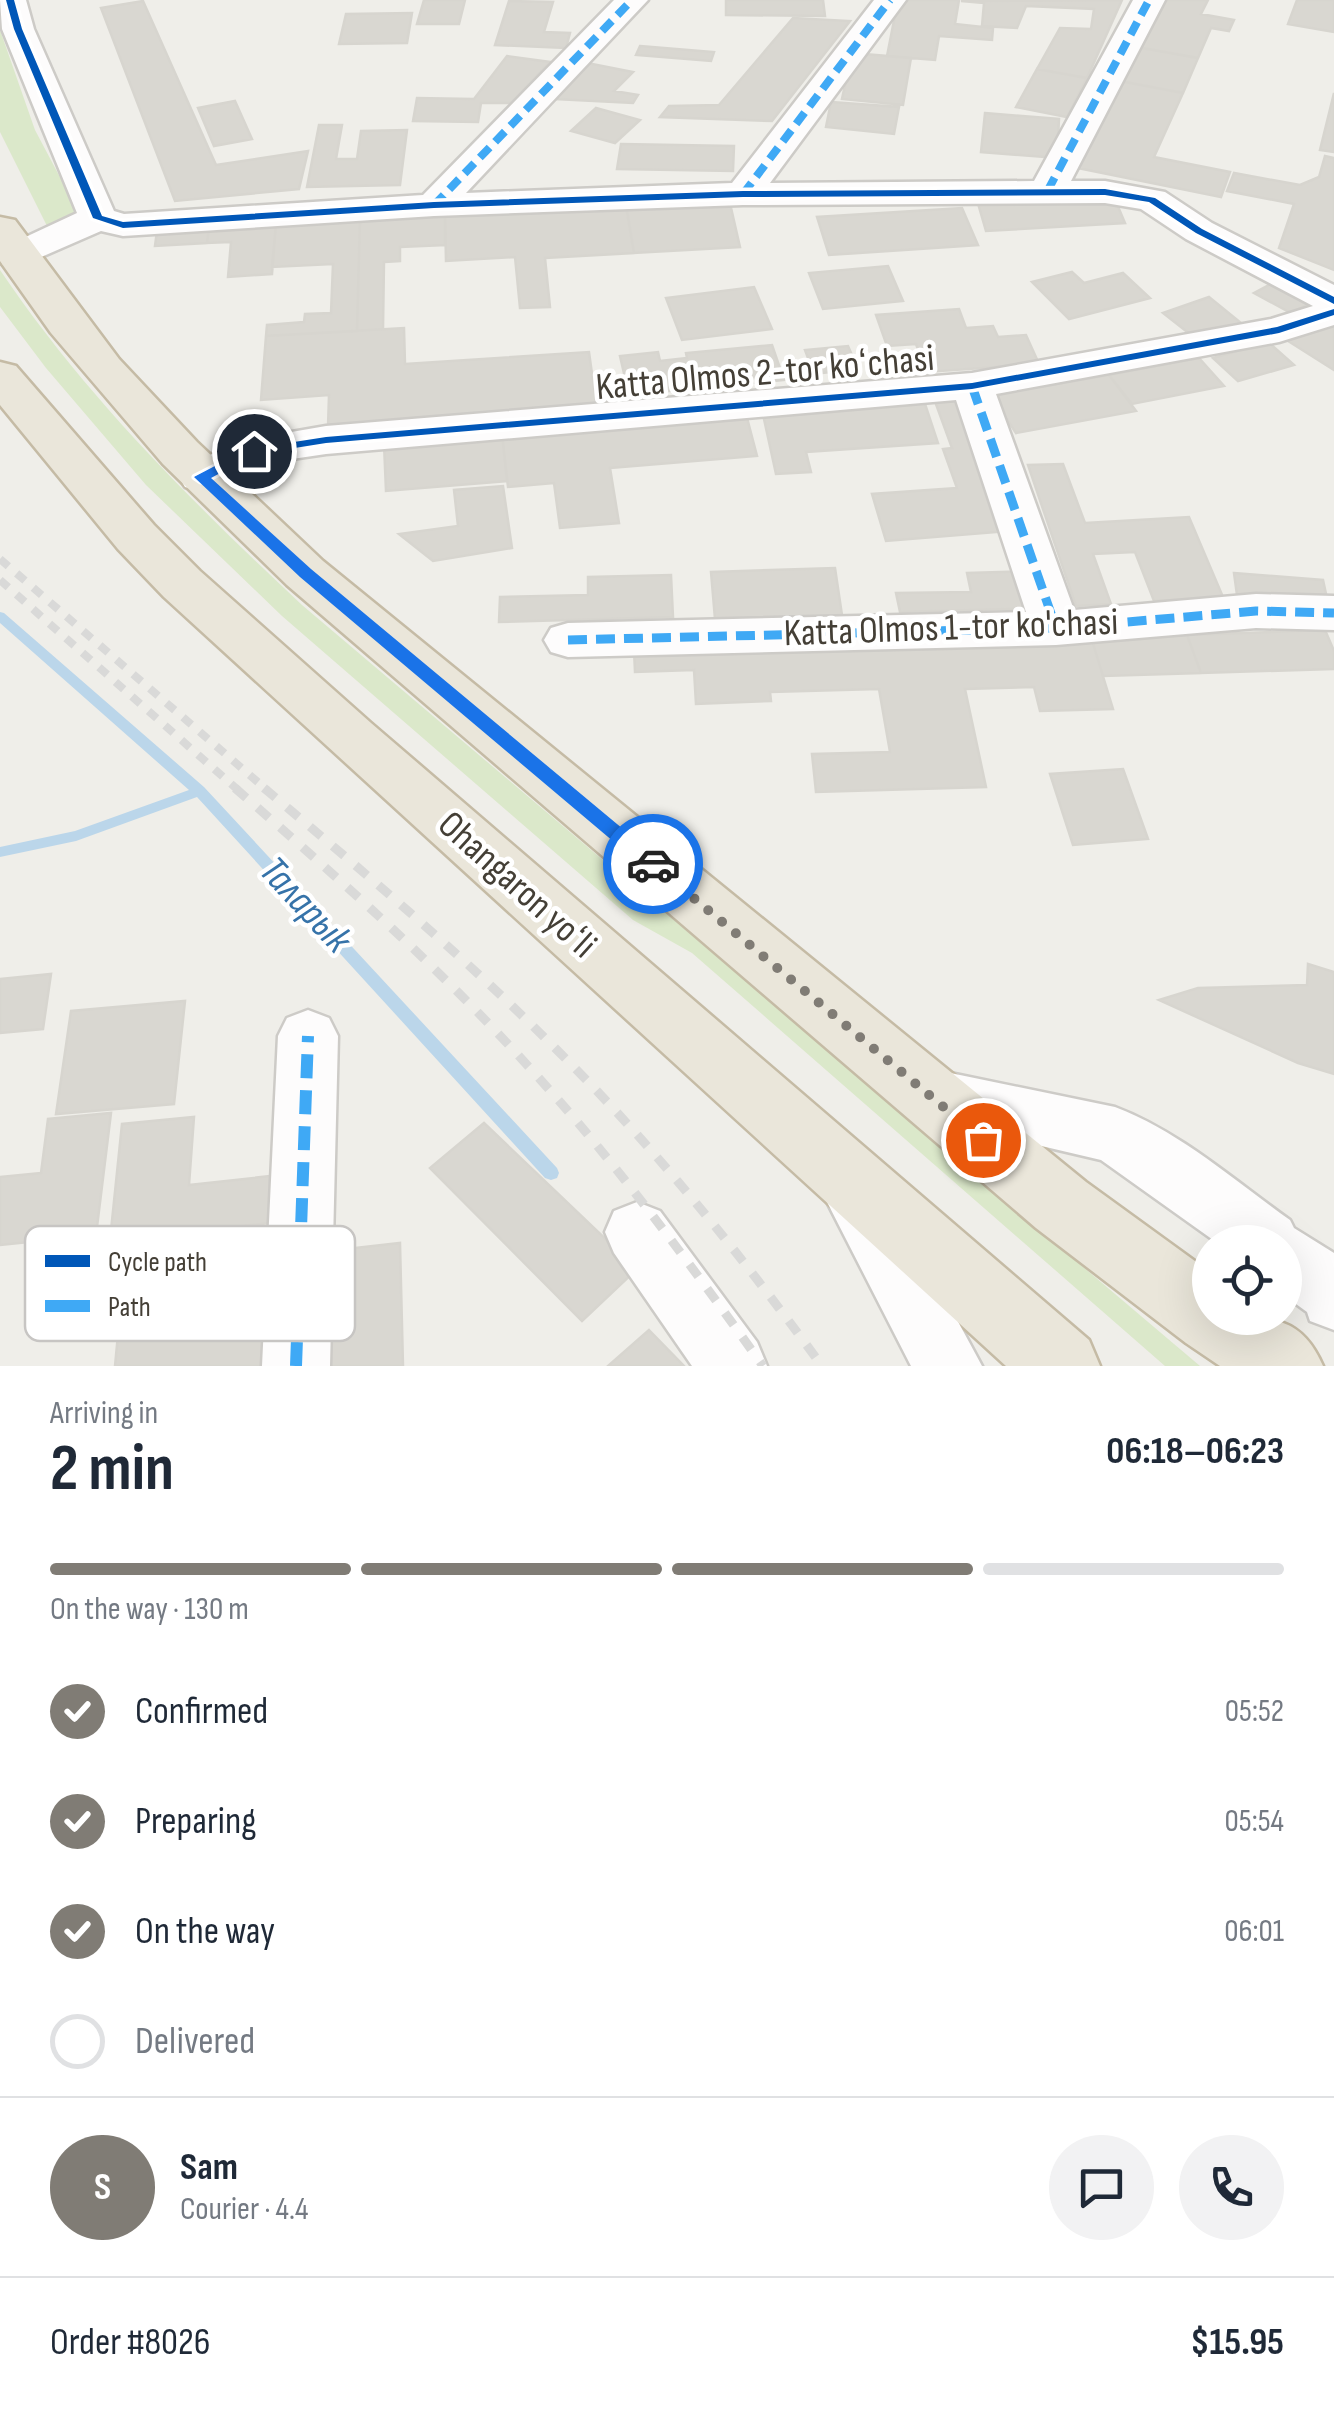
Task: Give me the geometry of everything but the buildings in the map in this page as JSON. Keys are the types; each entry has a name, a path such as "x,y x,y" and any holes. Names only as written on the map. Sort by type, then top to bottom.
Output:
{"highway":[{"path":"8,243 80,343 201,477 424,674 1062,1205 1192,1303"},
{"name":"Ohangaron yoʻli","path":"0,376 126,525 182,584 1062,1366"},
{"path":"1238,1335 1285,1366"}],"street":[{"path":"10,0 18,29 98,218"},
{"path":"434,205 632,0"},
{"path":"743,194 890,0"},
{"path":"1048,190 1149,0"},
{"path":"8,243 98,218 123,225 434,205 743,194 1105,192 1152,200 1199,231 1334,301"},
{"name":"Katta Olmos 2-tor koʻchasi","path":"201,477 254,451 326,440 972,386 1279,330 1334,312"},
{"path":"972,386 1056,628"},
{"name":"Katta Olmos 1-tor ko'chasi","path":"568,640 1056,628 1256,611 1334,613"},
{"path":"301,1226 308,1036"},
{"path":"931,1096 1115,1135 1244,1225"},
{"path":"846,1178 948,1366"},
{"path":"637,1232 733,1366"},
{"path":"1302,1269 1330,1290 1334,1298"},
{"path":"296,1366 297,1341"}],"green space":[{"path":"0,30 35,130 80,215 47,226 0,132"},
{"path":"0,270 104,404 220,527 302,605 1200,1366 1165,1366 692,953 633,920 282,616 146,485 46,368 0,307"}],"waterway":[{"path":"0,616 199,791"},
{"name":"Таларык","path":"0,852 76,836 199,791"},
{"name":"Таларык","path":"199,791 551,1173"}],"railway":[{"path":"0,559 267,790"},
{"path":"0,580 238,790"},
{"path":"235,788 422,957 528,1066 650,1212 763,1366"},
{"path":"264,788 451,950 595,1089 696,1204 822,1366"}],"marked path":[{"path":"434,205 632,0"},
{"path":"743,194 890,0"},
{"path":"1048,190 1149,0"},
{"path":"972,386 1056,628"},
{"path":"568,640 1056,628 1256,611 1334,613"},
{"path":"301,1226 308,1036"},
{"path":"296,1366 297,1341"}],"cycle path":[{"path":"10,0 18,29 98,218 123,225 434,205 743,194 1105,192 1152,200 1199,231 1334,301"},
{"path":"201,477 254,451 326,440 972,386 1279,330 1334,312"}],"way so far":[{"path":"653,864 983,1140"}],"route":[{"path":"254,451 201,477 305,573 653,864"}]}
